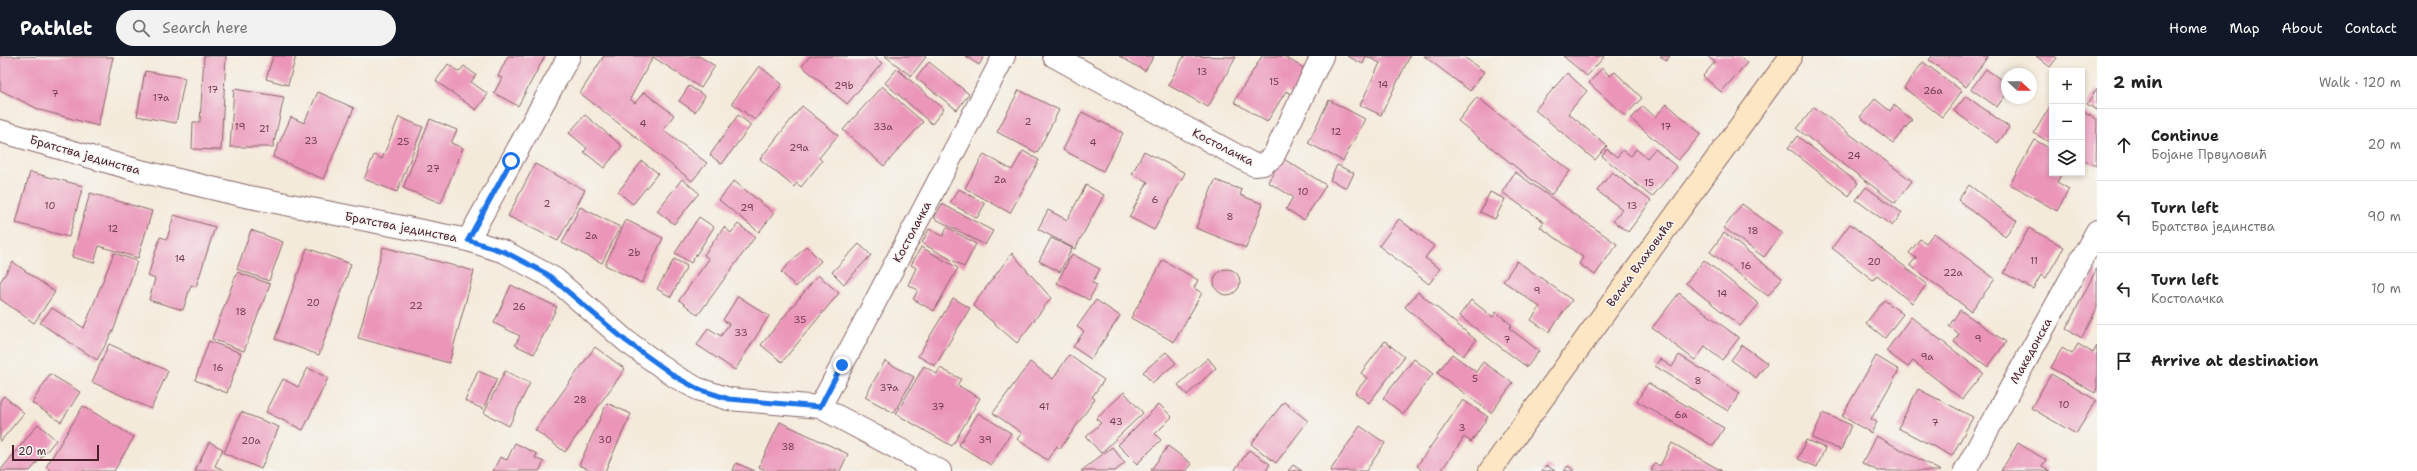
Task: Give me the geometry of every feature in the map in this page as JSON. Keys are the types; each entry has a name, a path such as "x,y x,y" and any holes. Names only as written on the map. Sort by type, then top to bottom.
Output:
{"street":[{"path":"468,240 569,56"},
{"name":"Костолачка","path":"820,407 1004,56"},
{"name":"Костолачка","path":"1054,56 1254,166 1263,164 1273,157 1322,56"},
{"name":"Вељка Влаховића","path":"1490,471 1791,56"},
{"name":"Братства јединства","path":"0,130 140,171 230,193 468,240 505,252 540,269 555,279 626,341 676,377 698,389 729,399 820,407 940,471"},
{"name":"Македонска","path":"1966,471 2097,231"}],"building":[{"path":"0,56 113,57 98,126 40,110 0,90"},
{"path":"204,56 226,56 221,150 192,149 193,122 200,122"},
{"path":"273,56 296,56 288,85 266,79"},
{"path":"508,56 545,56 518,106 494,93 502,78 498,76"},
{"path":"604,56 699,56 715,66 701,88 653,57 630,99 635,103 644,92 674,115 663,130 707,163 692,181 580,93"},
{"path":"810,56 873,56 882,63 847,104 802,66"},
{"path":"885,56 925,56 926,57 911,76"},
{"path":"965,56 984,56 979,65"},
{"path":"1119,56 1154,56 1145,71"},
{"path":"1184,56 1236,57 1208,107 1168,85"},
{"path":"1262,56 1283,56 1307,70 1293,95 1286,91 1267,122 1234,102"},
{"path":"1347,56 1366,56 1363,64"},
{"path":"1366,56 1410,56 1381,115 1360,105 1380,63"},
{"path":"1424,56 1463,56 1484,72 1470,91"},
{"path":"1563,56 1605,56 1587,76"},
{"path":"1660,56 1670,56 1666,61"},
{"path":"1707,56 1738,56 1747,63 1721,92 1703,76 1715,62"},
{"path":"1932,56 1988,56 1966,87 1929,60"},
{"path":"2036,56 2054,56 2057,58 2050,67"},
{"path":"929,62 969,94 957,110 916,78"},
{"path":"1923,62 1962,91 1942,117 1904,88"},
{"path":"448,64 459,72 464,66 476,75 471,82 488,94 476,110 436,81"},
{"path":"759,66 782,84 755,120 732,103"},
{"path":"1602,68 1610,76 1615,72 1642,98 1625,116 1589,83"},
{"path":"897,69 944,109 932,124 885,83"},
{"path":"1986,69 2001,80 2001,101 1997,107 1971,89"},
{"path":"145,71 185,78 176,123 137,116"},
{"path":"1567,73 1587,91 1568,113 1607,146 1595,160 1535,110"},
{"path":"689,86 705,96 695,112 679,101"},
{"path":"882,86 923,122 884,166 843,130"},
{"path":"2097,88 2097,110 2087,104"},
{"path":"234,89 284,97 273,147 230,147"},
{"path":"1019,90 1059,110 1037,153 997,132"},
{"path":"318,92 354,108 323,179 273,157 291,117 304,123"},
{"path":"1966,96 2009,127 1998,143 1954,111"},
{"path":"1477,97 1570,171 1551,195 1458,121"},
{"path":"1875,99 1890,111 1894,105 1912,120 1893,143 1860,117"},
{"path":"1329,100 1365,119 1343,161 1308,143"},
{"path":"1667,104 1701,134 1678,160 1631,119 1643,106 1655,117"},
{"path":"802,106 838,135 819,158 822,161 801,187 797,183 794,187 760,159"},
{"path":"1814,107 1912,181 1895,203 1797,129"},
{"path":"2049,108 2049,142 2034,133"},
{"path":"1082,112 1123,133 1103,171 1063,150"},
{"path":"2085,113 2097,120 2096,166 2085,160"},
{"path":"585,115 622,146 604,168 584,152 587,148 569,133"},
{"path":"738,115 751,125 722,164 710,155"},
{"path":"399,117 423,127 397,192 364,179 374,155 382,159"},
{"path":"430,119 457,130 451,143 463,148 441,203 403,188"},
{"path":"1797,136 1858,183 1849,196 1788,148"},
{"path":"2035,140 2049,148 2049,176 2060,176 2057,182 2069,189 2057,211 2010,184"},
{"path":"1607,149 1617,157 1623,150 1631,156 1636,149 1647,158 1655,149 1677,167 1652,197 1602,156"},
{"path":"1023,151 1039,160 1010,213 965,188 984,154 1012,170"},
{"path":"1144,151 1185,173 1154,230 1129,217 1148,182 1132,174"},
{"path":"1282,158 1326,185 1304,220 1286,209 1293,197 1268,182"},
{"path":"642,161 658,173 633,204 618,192"},
{"path":"535,164 585,190 558,241 508,216"},
{"path":"1337,165 1354,173 1347,188 1330,180"},
{"path":"30,172 83,186 69,237 16,223"},
{"path":"1515,172 1617,244 1595,275 1579,264 1583,257 1540,227 1544,222 1502,192"},
{"path":"1612,172 1651,201 1628,232 1613,221 1622,209 1597,191"},
{"path":"682,179 699,193 674,224 657,211"},
{"path":"1215,180 1242,190 1240,195 1263,204 1246,248 1196,228"},
{"path":"734,181 774,213 759,232 719,200"},
{"path":"1086,185 1104,195 1075,249 1038,229 1048,210 1067,220"},
{"path":"1969,185 2017,221 2005,236 1958,200"},
{"path":"1866,187 1902,213 1892,226 1856,200"},
{"path":"959,189 985,204 977,218 950,203"},
{"path":"1490,192 1505,199 1495,219 1480,212"},
{"path":"90,193 152,211 138,258 99,246 94,263 72,257"},
{"path":"942,204 993,231 985,245 934,218"},
{"path":"1742,204 1782,233 1764,257 1724,228"},
{"path":"580,207 620,227 602,263 562,243"},
{"path":"174,215 215,227 196,287 191,285 183,310 149,300 155,279 148,276 160,237 167,239"},
{"path":"699,217 714,227 691,263 675,253"},
{"path":"1399,219 1434,246 1425,258 1440,269 1429,284 1379,246"},
{"path":"626,220 663,238 642,283 605,265"},
{"path":"738,224 755,237 698,315 679,300 709,259 704,255 724,227 731,233"},
{"path":"1850,224 1927,284 1912,303 1877,275 1873,280 1832,248"},
{"path":"947,227 976,244 964,267 922,243 929,229 943,236"},
{"path":"2029,228 2064,247 2046,278 2041,275 2033,289 2004,273"},
{"path":"251,230 283,242 269,281 237,269"},
{"path":"1724,233 1782,278 1768,296 1710,252"},
{"path":"1934,233 1995,279 1971,311 1910,265 1916,258 1909,253 1920,239 1926,243"},
{"path":"1051,238 1072,248 1060,272 1039,261"},
{"path":"859,244 871,255 844,284 832,272"},
{"path":"806,246 821,261 796,287 781,272"},
{"path":"383,247 474,271 449,363 358,338"},
{"path":"921,247 958,268 934,311 913,299 918,290 908,285 916,268 911,265"},
{"path":"307,248 351,264 319,355 275,339"},
{"path":"114,253 137,261 114,329 97,360 40,323 52,308 84,328"},
{"path":"1012,253 1051,298 1017,343 973,305"},
{"path":"1072,254 1100,269 1092,283 1097,285 1089,300 1057,283"},
{"path":"674,259 687,266 671,297 657,289"},
{"path":"1163,260 1198,280 1194,288 1202,293 1174,342 1131,318"},
{"path":"1704,260 1759,304 1740,326 1686,283"},
{"path":"1517,261 1572,300 1549,332 1531,320 1540,307 1503,281"},
{"path":"13,262 55,292 34,323 0,299 0,282"},
{"path":"2097,268 2097,308 2082,338 2066,329"},
{"path":"1227,269 1236,273 1240,282 1236,291 1227,295 1218,291 1214,282 1218,273"},
{"path":"237,272 270,284 244,351 212,339"},
{"path":"818,275 839,293 782,362 761,345"},
{"path":"511,285 557,307 534,354 515,345 520,336 494,323"},
{"path":"1418,292 1476,340 1463,356 1405,307"},
{"path":"1679,293 1739,338 1722,360 1705,347 1695,360 1652,328"},
{"path":"738,296 769,316 735,370 697,345 708,328 721,336 729,324 723,320"},
{"path":"953,298 970,308 935,366 918,356"},
{"path":"1096,300 1120,316 1091,359 1073,347 1084,331 1077,327"},
{"path":"1471,300 1493,317 1496,312 1512,325 1509,328 1539,351 1527,367 1459,316"},
{"path":"1884,300 1903,314 1885,338 1866,323"},
{"path":"1960,310 2006,342 1988,367 1954,342 1959,334 1949,326"},
{"path":"1911,317 1983,373 1962,399 1913,361 1908,367 1886,351"},
{"path":"209,341 241,353 227,393 195,380"},
{"path":"1385,341 1404,357 1369,403 1355,393 1367,378 1361,373"},
{"path":"109,344 168,371 151,409 92,382"},
{"path":"2078,344 2093,353 2097,346 2097,388 2095,393 2051,368 2062,348 2072,354"},
{"path":"1742,345 1767,363 1756,378 1731,360"},
{"path":"595,347 625,369 565,452 535,430"},
{"path":"1166,352 1176,363 1152,383 1143,372"},
{"path":"1452,354 1476,372 1483,362 1513,383 1491,413 1437,373"},
{"path":"1069,355 1104,380 1092,397 1095,399 1060,449 1057,446 1047,460 1017,439 1022,433 993,413 1030,362 1053,379"},
{"path":"1679,355 1740,393 1728,411 1655,366 1660,359 1672,367"},
{"path":"1876,356 1899,370 1871,419 1877,422 1871,433 1842,416"},
{"path":"1208,358 1216,368 1187,395 1178,385"},
{"path":"1414,359 1433,374 1403,414 1383,398"},
{"path":"885,361 914,377 894,413 865,397"},
{"path":"924,366 937,374 940,368 961,379 957,385 980,398 952,446 896,414"},
{"path":"308,368 328,378 303,430 266,412 283,379 298,387"},
{"path":"478,371 497,379 483,409 465,401"},
{"path":"505,371 530,383 509,426 484,413"},
{"path":"50,374 80,392 61,422 32,403"},
{"path":"2051,374 2096,400 2076,434 2031,408"},
{"path":"1648,383 1724,428 1713,446 1637,401"},
{"path":"1918,389 1973,417 1952,456 1898,428"},
{"path":"1124,392 1143,413 1101,453 1086,437 1101,423 1096,419"},
{"path":"4,396 24,413 0,442 0,401"},
{"path":"1463,400 1488,417 1471,442 1464,437 1441,471 1423,471 1417,466"},
{"path":"1284,402 1308,421 1276,463 1251,444"},
{"path":"607,403 631,414 605,471 593,471 579,465"},
{"path":"1159,404 1172,417 1155,434 1161,440 1137,464 1118,445"},
{"path":"83,406 134,437 114,471 52,471 46,467"},
{"path":"241,412 279,427 261,469 224,453"},
{"path":"978,413 1011,433 991,465 959,445"},
{"path":"1823,413 1851,425 1841,450 1812,438"},
{"path":"780,422 848,454 840,471 767,471 759,467"},
{"path":"38,424 56,440 30,471 0,471"},
{"path":"1360,426 1385,443 1366,471 1330,471"},
{"path":"1876,436 1941,471 1878,471 1862,463"},
{"path":"1806,440 1825,448 1817,467 1798,459"},
{"path":"209,442 223,449 215,466 225,471 195,471"},
{"path":"515,443 537,454 535,458 544,462 539,471 493,471 500,457 507,460"},
{"path":"1672,443 1722,471 1651,471 1655,463 1660,466"},
{"path":"2018,443 2046,460 2042,466 2050,471 2001,471"},
{"path":"1168,446 1192,464 1186,471 1151,470"},
{"path":"1112,447 1125,463 1115,471 1081,471"},
{"path":"1249,450 1270,464 1266,471 1234,471"},
{"path":"736,463 755,471 733,471"},
{"path":"1293,465 1302,471 1288,471"},
{"path":"1546,465 1555,471 1542,471"},
{"path":"1568,466 1575,471 1564,471"}],"route":[{"path":"511,161 468,240 505,252 540,269 555,279 626,341 676,377 698,389 729,399 820,407 842,365"}]}
